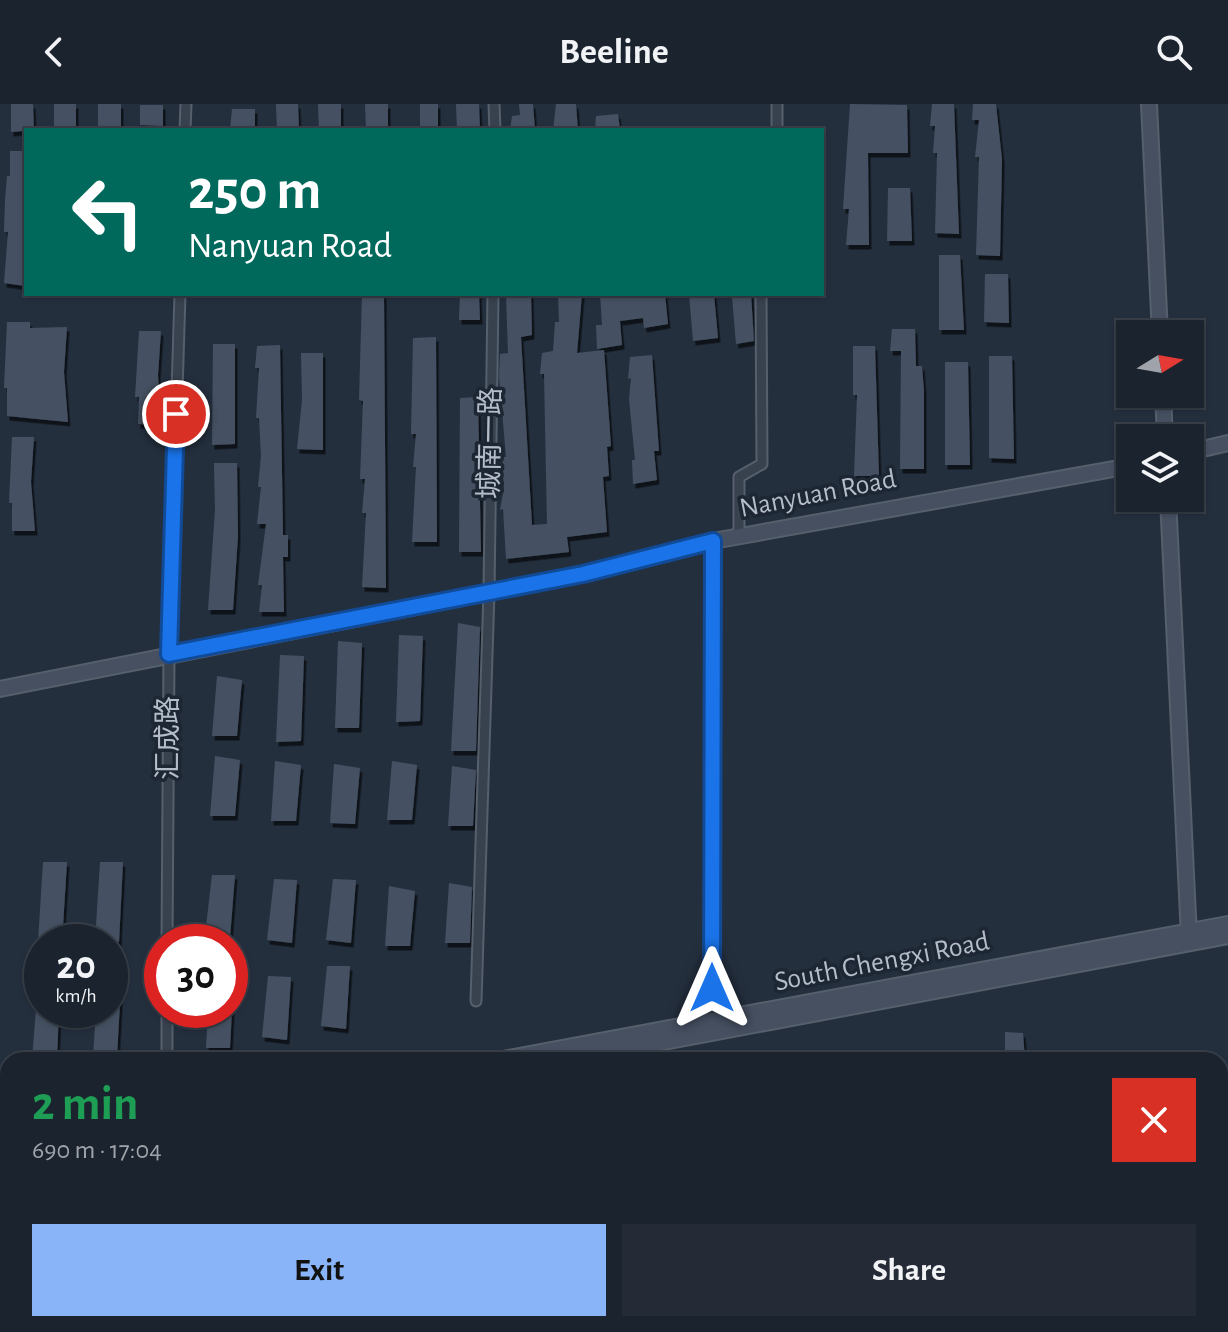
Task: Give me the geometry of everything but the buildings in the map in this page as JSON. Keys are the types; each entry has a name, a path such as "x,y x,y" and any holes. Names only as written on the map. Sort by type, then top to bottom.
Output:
{"street":[{"path":"185,128 186,104"},
{"path":"494,104 495,128"},
{"path":"777,104 777,128"},
{"path":"1149,104 1159,320"},
{"name":"汇成路","path":"167,924 169,654 180,296"},
{"name":"城南一路","path":"476,1001 489,592 493,296"},
{"path":"739,536 739,477 762,464 761,296"},
{"path":"1204,449 1228,443"},
{"name":"Nanyuan Road","path":"0,689 583,574 713,541 1116,469"},
{"path":"1169,512 1189,937"},
{"path":"712,1020 713,541"},
{"name":"South Chengxi Road","path":"608,1052 1189,937 1228,924"},
{"name":"South Chengxi Road","path":"541,1052 1189,937 1228,936"},
{"path":"167,1028 167,1052"}],"route":[{"path":"176,414 169,654 583,574 713,541 712,988"}]}
